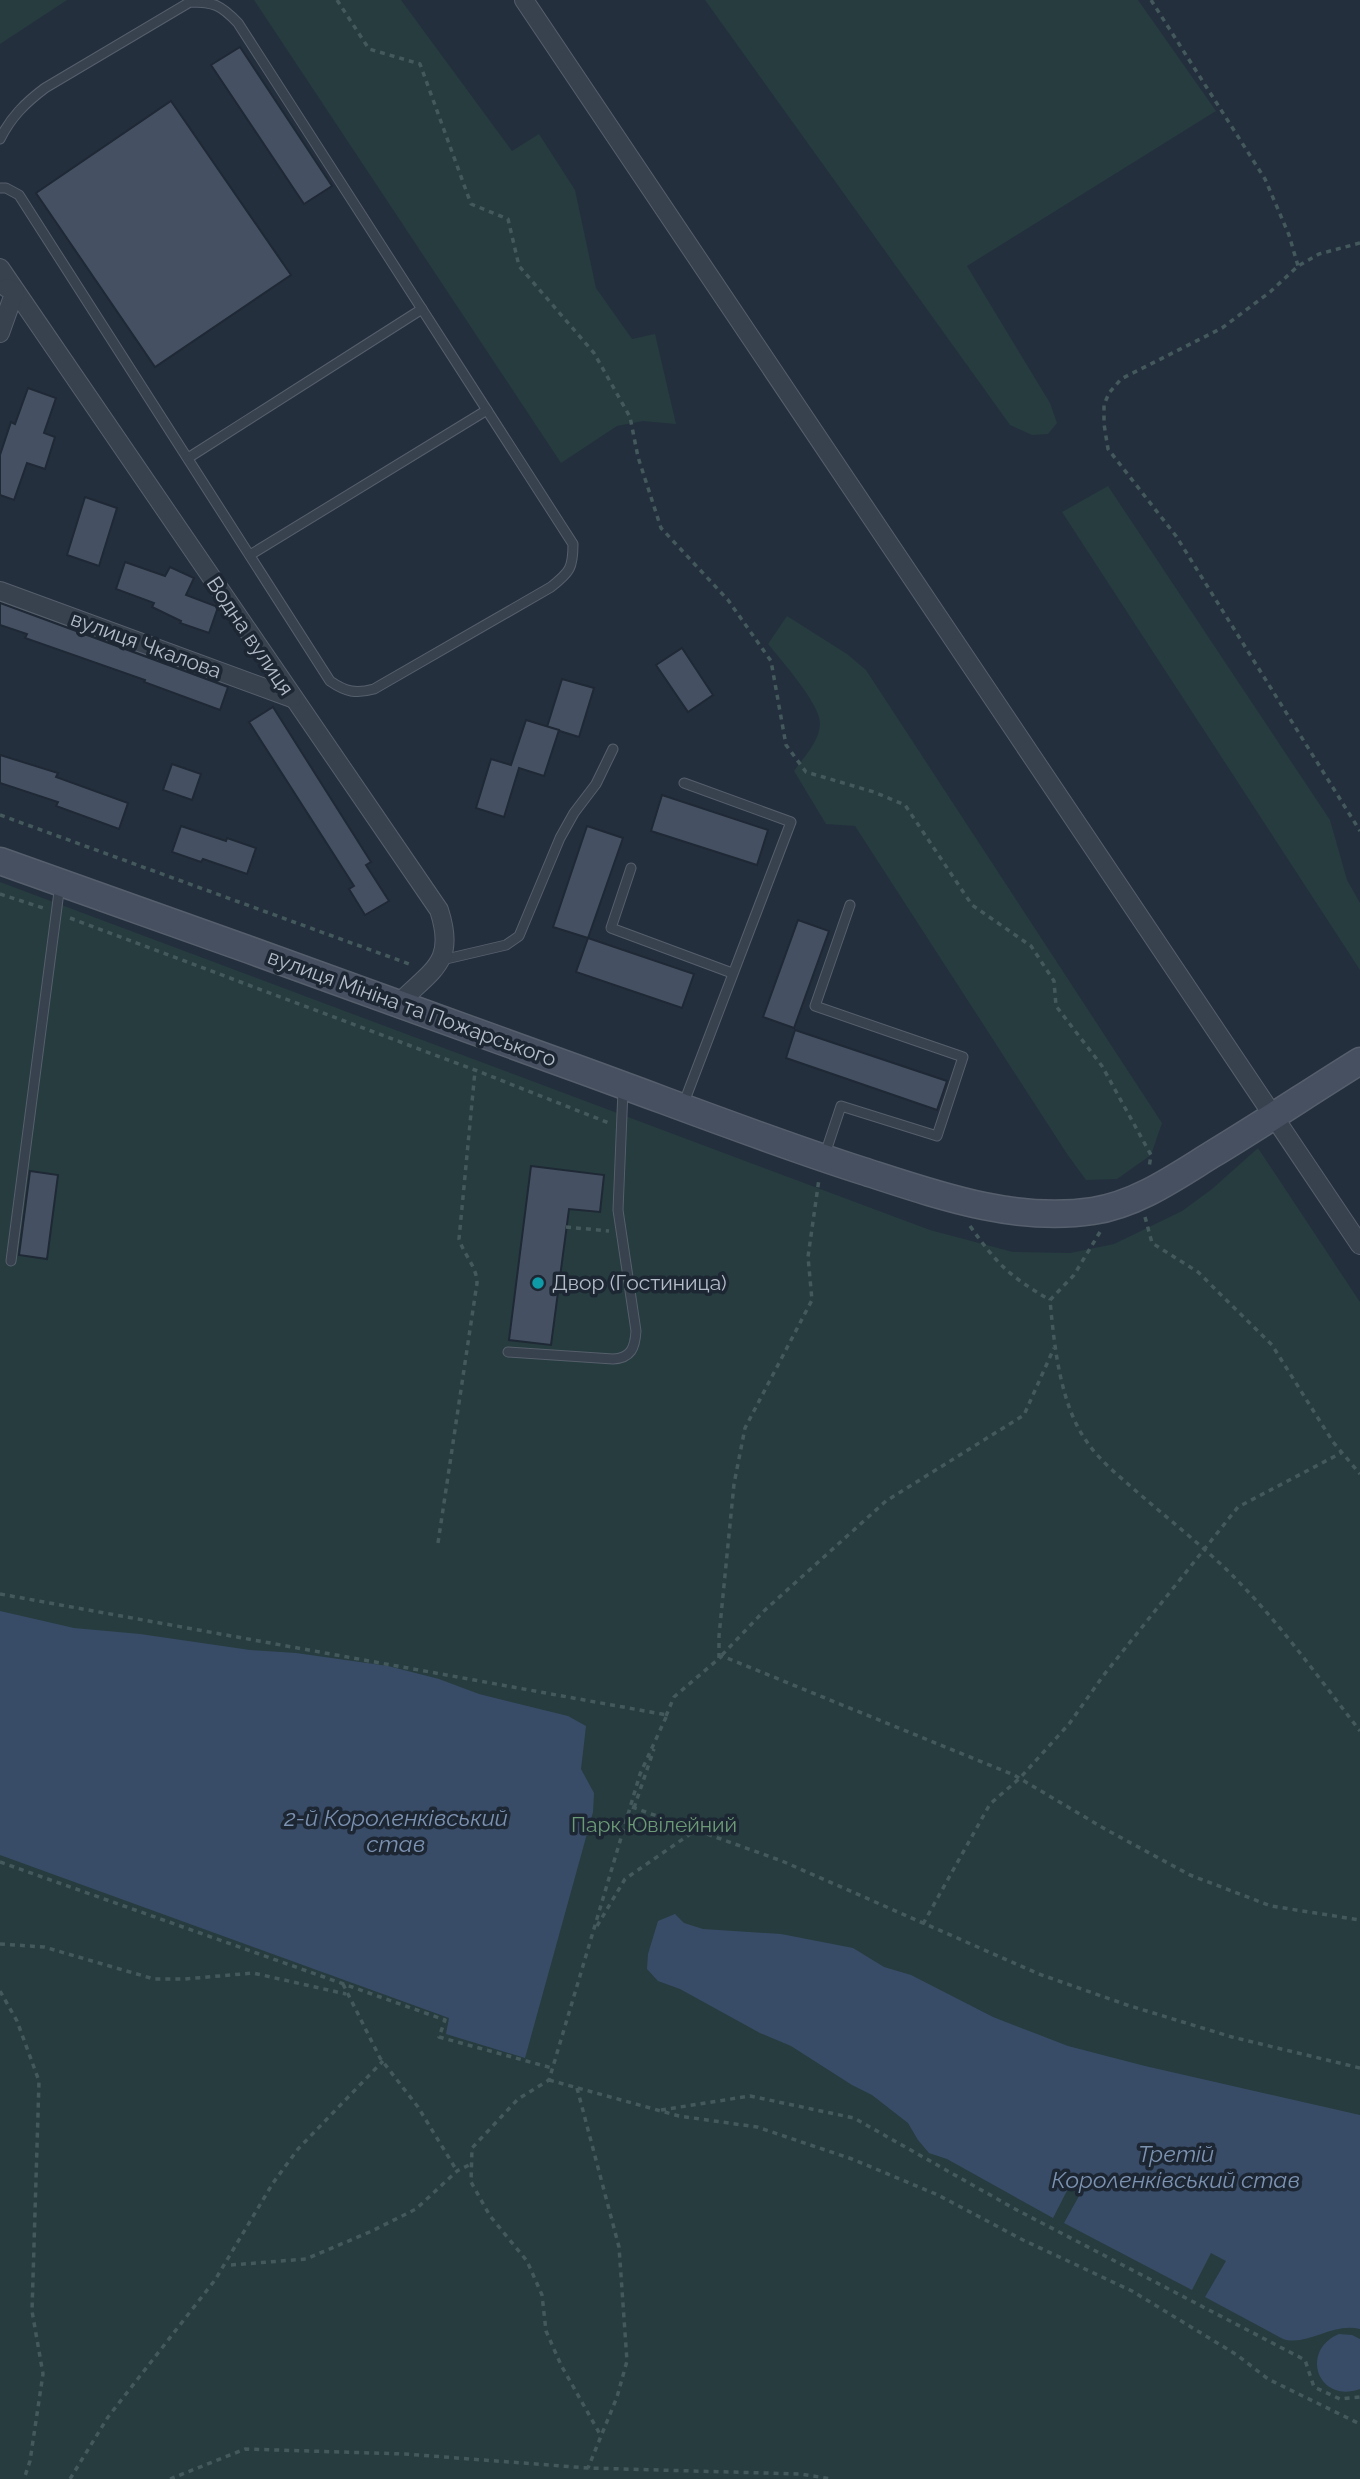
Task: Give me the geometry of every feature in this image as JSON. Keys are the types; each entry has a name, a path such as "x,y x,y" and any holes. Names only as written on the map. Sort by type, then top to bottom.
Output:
{"street":[{"path":"524,0 1360,1245"},
{"name":"Водна вулиця","path":"0,268 8,288 439,910 445,928 446,943 436,966"},
{"path":"0,333 8,288"},
{"name":"вулиця Чкалова","path":"0,591 292,698"},
{"name":"вулиця Мініна та Пожарського","path":"0,861 823,1158 950,1199 997,1208 1051,1213 1086,1212 1115,1206 1145,1195 1360,1061"},
{"path":"399,1003 436,966"}],"lane":[{"path":"0,139 9,122 25,103 45,88 190,2 209,2 225,9 238,23 573,544 573,562 566,575 374,688 360,693 344,691 331,681 19,195 0,188"},
{"path":"188,458 422,309"},
{"path":"250,555 487,410"},
{"path":"436,966 506,944 519,936 560,838 579,806 596,785 613,748"},
{"path":"682,1107 791,822 684,783"},
{"path":"631,868 611,928 732,973"},
{"path":"11,1261 60,882"},
{"path":"823,1158 841,1106 937,1136 964,1058 815,1006 850,905"},
{"path":"508,1352 613,1359 630,1354 635,1345 636,1331 620,1232 618,1185 623,1085"}],"path":[{"path":"337,0 369,49 419,64 471,204 508,219 519,266 594,353 629,417 638,457 661,528 729,600 771,661 786,745 806,772 874,792 905,805 972,905 1031,946 1055,981 1056,1006 1102,1066 1151,1155 1143,1209 1152,1243 1198,1272 1272,1345 1342,1453 1360,1474"},
{"path":"1150,0 1265,179 1289,235 1298,266"},
{"path":"1360,243 1319,254 1298,266 1270,292 1222,328 1121,379 1104,405 1108,449 1182,545 1360,831"},
{"path":"0,815 436,966"},
{"path":"0,894 621,1127"},
{"path":"438,1543 477,1283 477,1273 459,1239 475,1070"},
{"path":"719,1658 734,1484 745,1428 812,1300 808,1257 823,1158"},
{"path":"950,1199 995,1261 1018,1281 1050,1300"},
{"path":"1050,1300 1074,1275 1115,1206"},
{"path":"566,1227 620,1232"},
{"path":"1050,1300 1055,1346 1073,1414 1087,1442 1112,1469 1229,1572 1282,1632 1360,1731"},
{"path":"601,2436 561,2365 546,2331 542,2295 527,2261 490,2216 471,2182 472,2148 518,2099 549,2080 640,1774 674,1697 719,1658 765,1610 886,1501 1024,1415 1055,1346"},
{"path":"923,1924 990,1804 1020,1778 1069,1724 1103,1676 1238,1507 1342,1453"},
{"path":"0,1594 667,1715"},
{"path":"719,1658 722,1656 839,1702 1020,1778 1189,1875 1271,1906 1360,1920"},
{"path":"632,1807 782,1861 1039,1974 1127,2005 1232,2037 1360,2068"},
{"path":"593,1933 625,1879 696,1830"},
{"path":"0,1862 445,2020 439,2037 552,2068"},
{"path":"0,1944 44,1947 154,1979 253,1973 346,1994"},
{"path":"343,1984 383,2061 418,2107 457,2171"},
{"path":"0,1991 17,2021 39,2081 32,2311 43,2375 30,2461 24,2479"},
{"path":"70,2479 108,2417 215,2280 273,2183 298,2149 383,2061"},
{"path":"549,2080 679,2116 757,2127 852,2159 938,2194 1023,2240 1132,2291 1237,2355 1268,2379 1360,2424"},
{"path":"577,2088 619,2248 627,2361 621,2385 588,2468"},
{"path":"658,2110 751,2096 854,2119 1015,2209 1305,2360 1314,2387 1340,2399 1360,2397"},
{"path":"231,2265 306,2259 416,2209 457,2171 472,2164"},
{"path":"170,2479 245,2449 405,2454 588,2468 800,2474 832,2479"}],"green space":[{"path":"0,0 67,0 0,44"},
{"path":"254,0 401,0 512,151 539,134 575,190 596,288 632,339 655,334 676,424 643,421 617,426 561,463"},
{"path":"705,0 1138,0 1216,111 967,266 1050,403 1057,423 1048,434 1032,435 1010,425"},
{"path":"1108,486 1330,820 1347,880 1360,903 1360,970 1062,512"},
{"path":"787,616 847,654 866,670 1162,1123 1151,1155 1117,1179 1086,1180 855,826 826,824 794,771 814,742 820,723 807,694 768,644"},
{"name":"Парк Ювілейний","path":"0,882 930,1230 1013,1252 1070,1253 1114,1244 1182,1211 1212,1189 1258,1148 1360,1302 1360,2479 0,2479"}],"water":[{"name":"2-й Короленківський став","path":"0,1611 74,1628 388,1666 439,1679 479,1694 568,1716 586,1726 581,1769 594,1793 593,1812 525,2058 446,2034 449,2018 0,1855"},
{"name":"Третій Короленківський став","path":"675,1914 684,1923 703,1929 781,1934 853,1948 884,1967 911,1975 993,2017 1068,2046 1360,2115 1360,2329 1340,2329 1301,2340 1283,2339 1205,2297 1226,2261 1211,2253 1192,2290 1064,2223 1084,2187 1072,2181 1053,2218 947,2159 929,2153 908,2123 872,2095 791,2046 760,2033 680,1989 658,1981 647,1969 648,1954 658,1921"},
{"path":"1339,2334 1360,2339 1360,2389 1345,2392 1333,2389 1324,2383 1319,2374 1317,2363 1320,2352 1327,2342"}],"building":[{"path":"240,47 332,186 304,204 211,65"},
{"path":"171,101 291,275 155,367 36,193"},
{"path":"28,388 56,398 44,433 55,437 45,469 27,463 14,500 0,495 0,455 11,422 15,424"},
{"path":"85,497 117,508 99,566 67,555"},
{"path":"125,562 165,576 170,567 194,578 186,595 218,607 209,633 180,623 181,621 152,607 154,603 116,589"},
{"path":"0,603 228,687 220,710 144,682 145,680 25,638 27,634 0,625"},
{"path":"682,648 713,695 688,712 656,665"},
{"path":"562,679 594,688 579,737 547,727"},
{"path":"273,707 371,862 366,865 389,901 365,915 349,889 354,886 249,722"},
{"path":"526,720 559,730 544,776 519,768 504,817 476,808 491,759 511,765"},
{"path":"0,755 58,773 56,777 128,803 119,829 56,806 58,802 0,783"},
{"path":"172,764 201,774 192,800 163,790"},
{"path":"662,795 768,830 757,865 651,831"},
{"path":"181,826 256,848 247,874 172,852"},
{"path":"587,826 623,838 588,938 553,927"},
{"path":"798,920 829,931 794,1028 763,1017"},
{"path":"588,938 694,974 682,1008 576,972"},
{"path":"795,1030 947,1081 937,1110 786,1058"},
{"name":"Двор (Гостиница)","path":"531,1166 604,1175 600,1212 569,1209 551,1345 509,1340"},
{"path":"30,1171 58,1175 47,1259 19,1255"}],"place":[{"name":"Двор (Гостиница)","path":"538,1283"}]}
